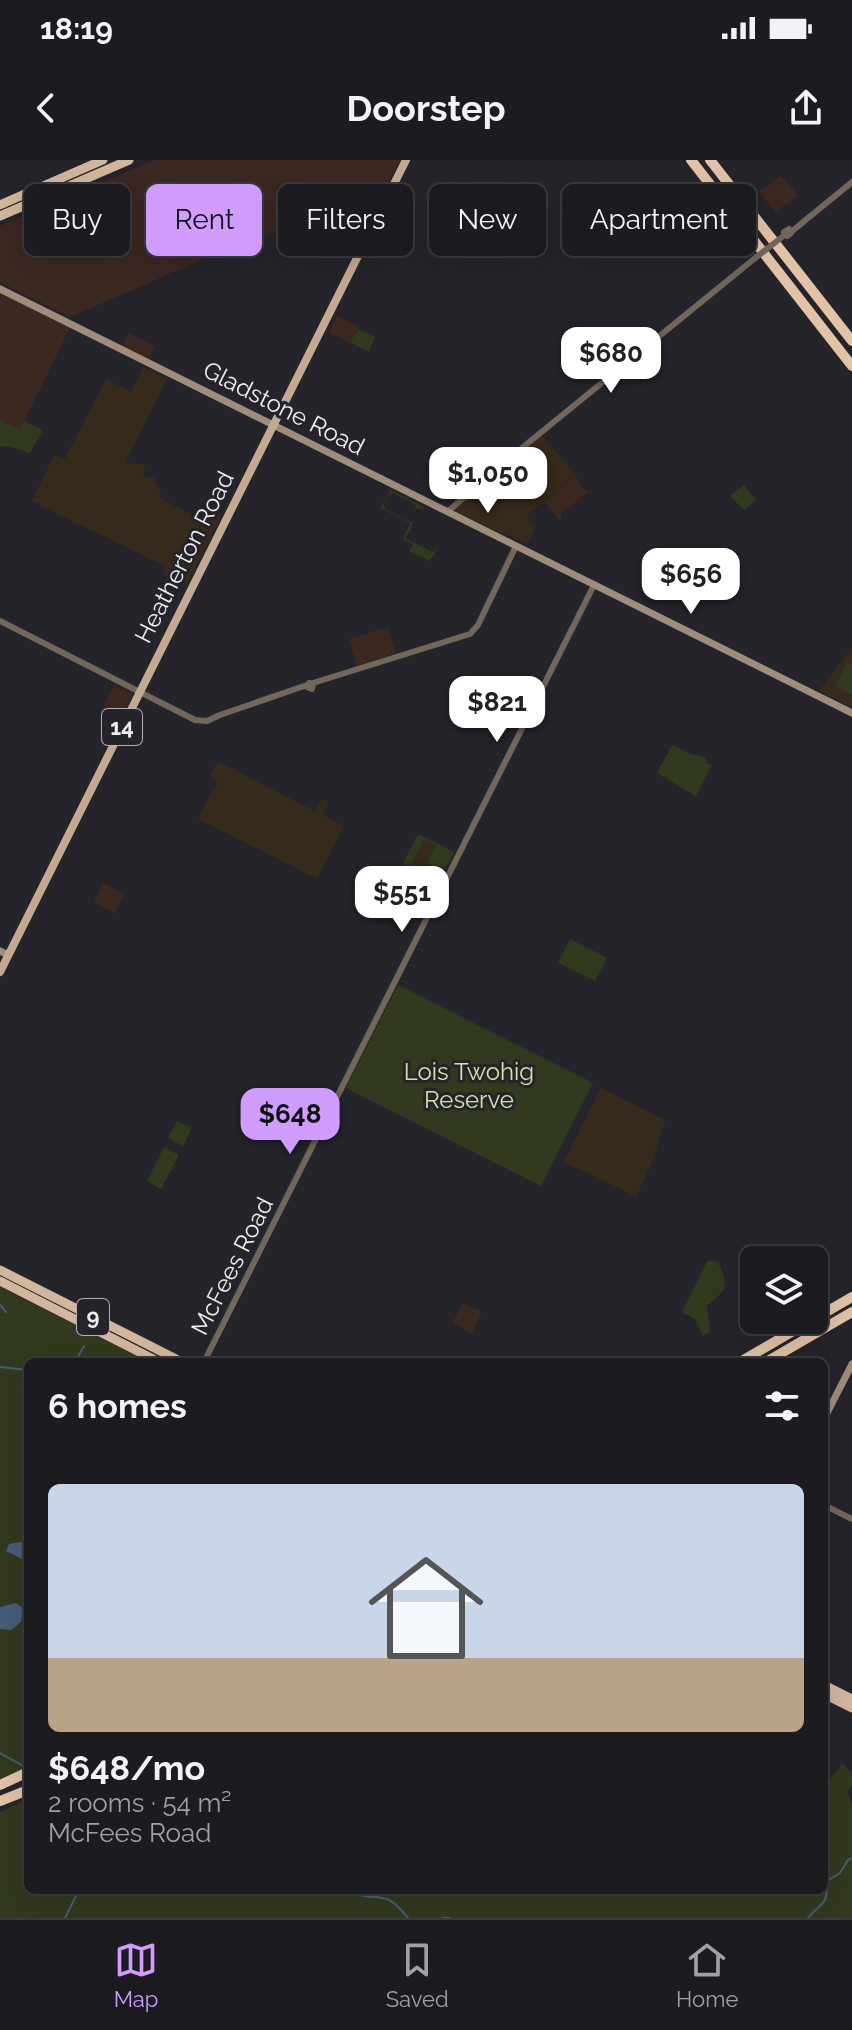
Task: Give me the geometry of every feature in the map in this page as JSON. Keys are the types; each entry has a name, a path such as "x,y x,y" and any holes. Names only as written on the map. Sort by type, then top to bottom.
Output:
{"highway":[{"path":"0,205 103,160"},
{"path":"0,216 129,160"},
{"path":"684,160 704,176"},
{"path":"691,160 852,366"},
{"path":"712,160 852,341"},
{"name":"9","path":"0,1270 174,1358"},
{"name":"9","path":"0,1281 151,1358"},
{"path":"828,1311 852,1297"},
{"path":"773,1358 852,1312"},
{"path":"747,1358 789,1334"},
{"path":"828,1687 852,1699"},
{"path":"828,1696 852,1708"},
{"path":"0,1785 24,1774"},
{"path":"0,1801 24,1792"}],"main road":[{"name":"Heatherton Road","path":"0,972 4,953 140,691 406,160"},
{"name":"Gladstone Road","path":"0,289 852,713"},
{"path":"828,1411 852,1364"}],"street":[{"path":"447,512 852,182"},
{"path":"0,621 201,719 473,632 516,546"},
{"name":"McFees Road","path":"206,1358 594,585"},
{"path":"828,1507 852,1519"}],"shaded area":[{"path":"154,160 400,160 388,184 278,184 278,229 262,239 262,184 146,184 146,256 204,256 70,317 0,282 0,226 24,216 24,256 130,256 130,184 98,184"},
{"path":"781,175 798,195 776,212 759,192"},
{"path":"0,293 70,328 20,429 0,419"},
{"path":"337,316 359,327 351,343 329,333"},
{"path":"129,333 155,346 149,358 122,347"},
{"path":"143,367 167,379 125,463 145,464 143,474 148,478 154,477 163,500 200,519 206,509 221,517 186,586 163,574 166,567 32,501 54,455 65,459 106,379 131,392"},
{"path":"541,435 576,474 526,516 536,527 527,544 450,509"},
{"path":"576,474 577,480 589,491 561,514 561,521 544,502"},
{"path":"388,627 396,653 357,666 349,639"},
{"path":"852,648 852,707 819,691"},
{"path":"114,685 132,694 121,716 103,707"},
{"path":"218,761 315,811 322,799 329,802 323,815 344,826 317,879 198,819 217,787 217,781 210,777"},
{"path":"424,839 436,845 424,874 410,867"},
{"path":"103,883 125,894 115,914 94,902"},
{"path":"601,1088 665,1120 652,1163 636,1197 564,1162"},
{"path":"463,1303 482,1312 472,1333 452,1323"}],"green space":[{"path":"358,329 375,337 369,352 351,343"},
{"path":"0,419 19,429 24,421 43,430 30,453 8,446 0,447"},
{"path":"744,485 756,500 744,510 730,496"},
{"path":"390,490 424,507 422,511 421,507 419,510 415,508 416,505 393,493 388,495 384,504 385,509 410,522 415,521 405,538 432,552 437,549 430,561 409,551 413,544 403,539 410,523 381,508"},
{"path":"847,663 852,665 852,695 835,686"},
{"path":"672,745 705,757 707,763 712,765 696,796 657,773"},
{"path":"418,834 454,852 443,872 427,864 436,845 424,839 410,867 403,863"},
{"path":"570,939 607,958 595,981 558,963"},
{"name":"Lois Twohig Reserve","path":"398,985 593,1083 541,1186 346,1088"},
{"path":"177,1121 192,1128 183,1146 168,1138"},
{"path":"164,1147 179,1155 161,1189 147,1181"},
{"path":"708,1260 718,1262 725,1283 723,1291 707,1306 710,1332 703,1336 695,1319 682,1312"},
{"path":"0,1287 142,1358 24,1358 24,1770 0,1780"},
{"path":"842,1763 852,1774 852,1785 847,1792 852,1804 852,1918 0,1918 0,1812 24,1801 24,1894 828,1894 828,1785"}],"water":[{"path":"24,1542 24,1560 6,1551 9,1544"},
{"path":"16,1603 23,1608 21,1622 11,1630 0,1629 0,1607"}],"waterway":[{"path":"0,1305 6,1312"},
{"path":"77,1358 84,1346"},
{"path":"0,1367 24,1370"},
{"path":"0,1753 24,1766"},
{"path":"828,1880 840,1873 852,1858"},
{"path":"65,1918 77,1894"},
{"path":"360,1894 389,1900 408,1918"},
{"path":"808,1918 823,1903 826,1894"},
{"path":"442,1918 450,1918"}]}
